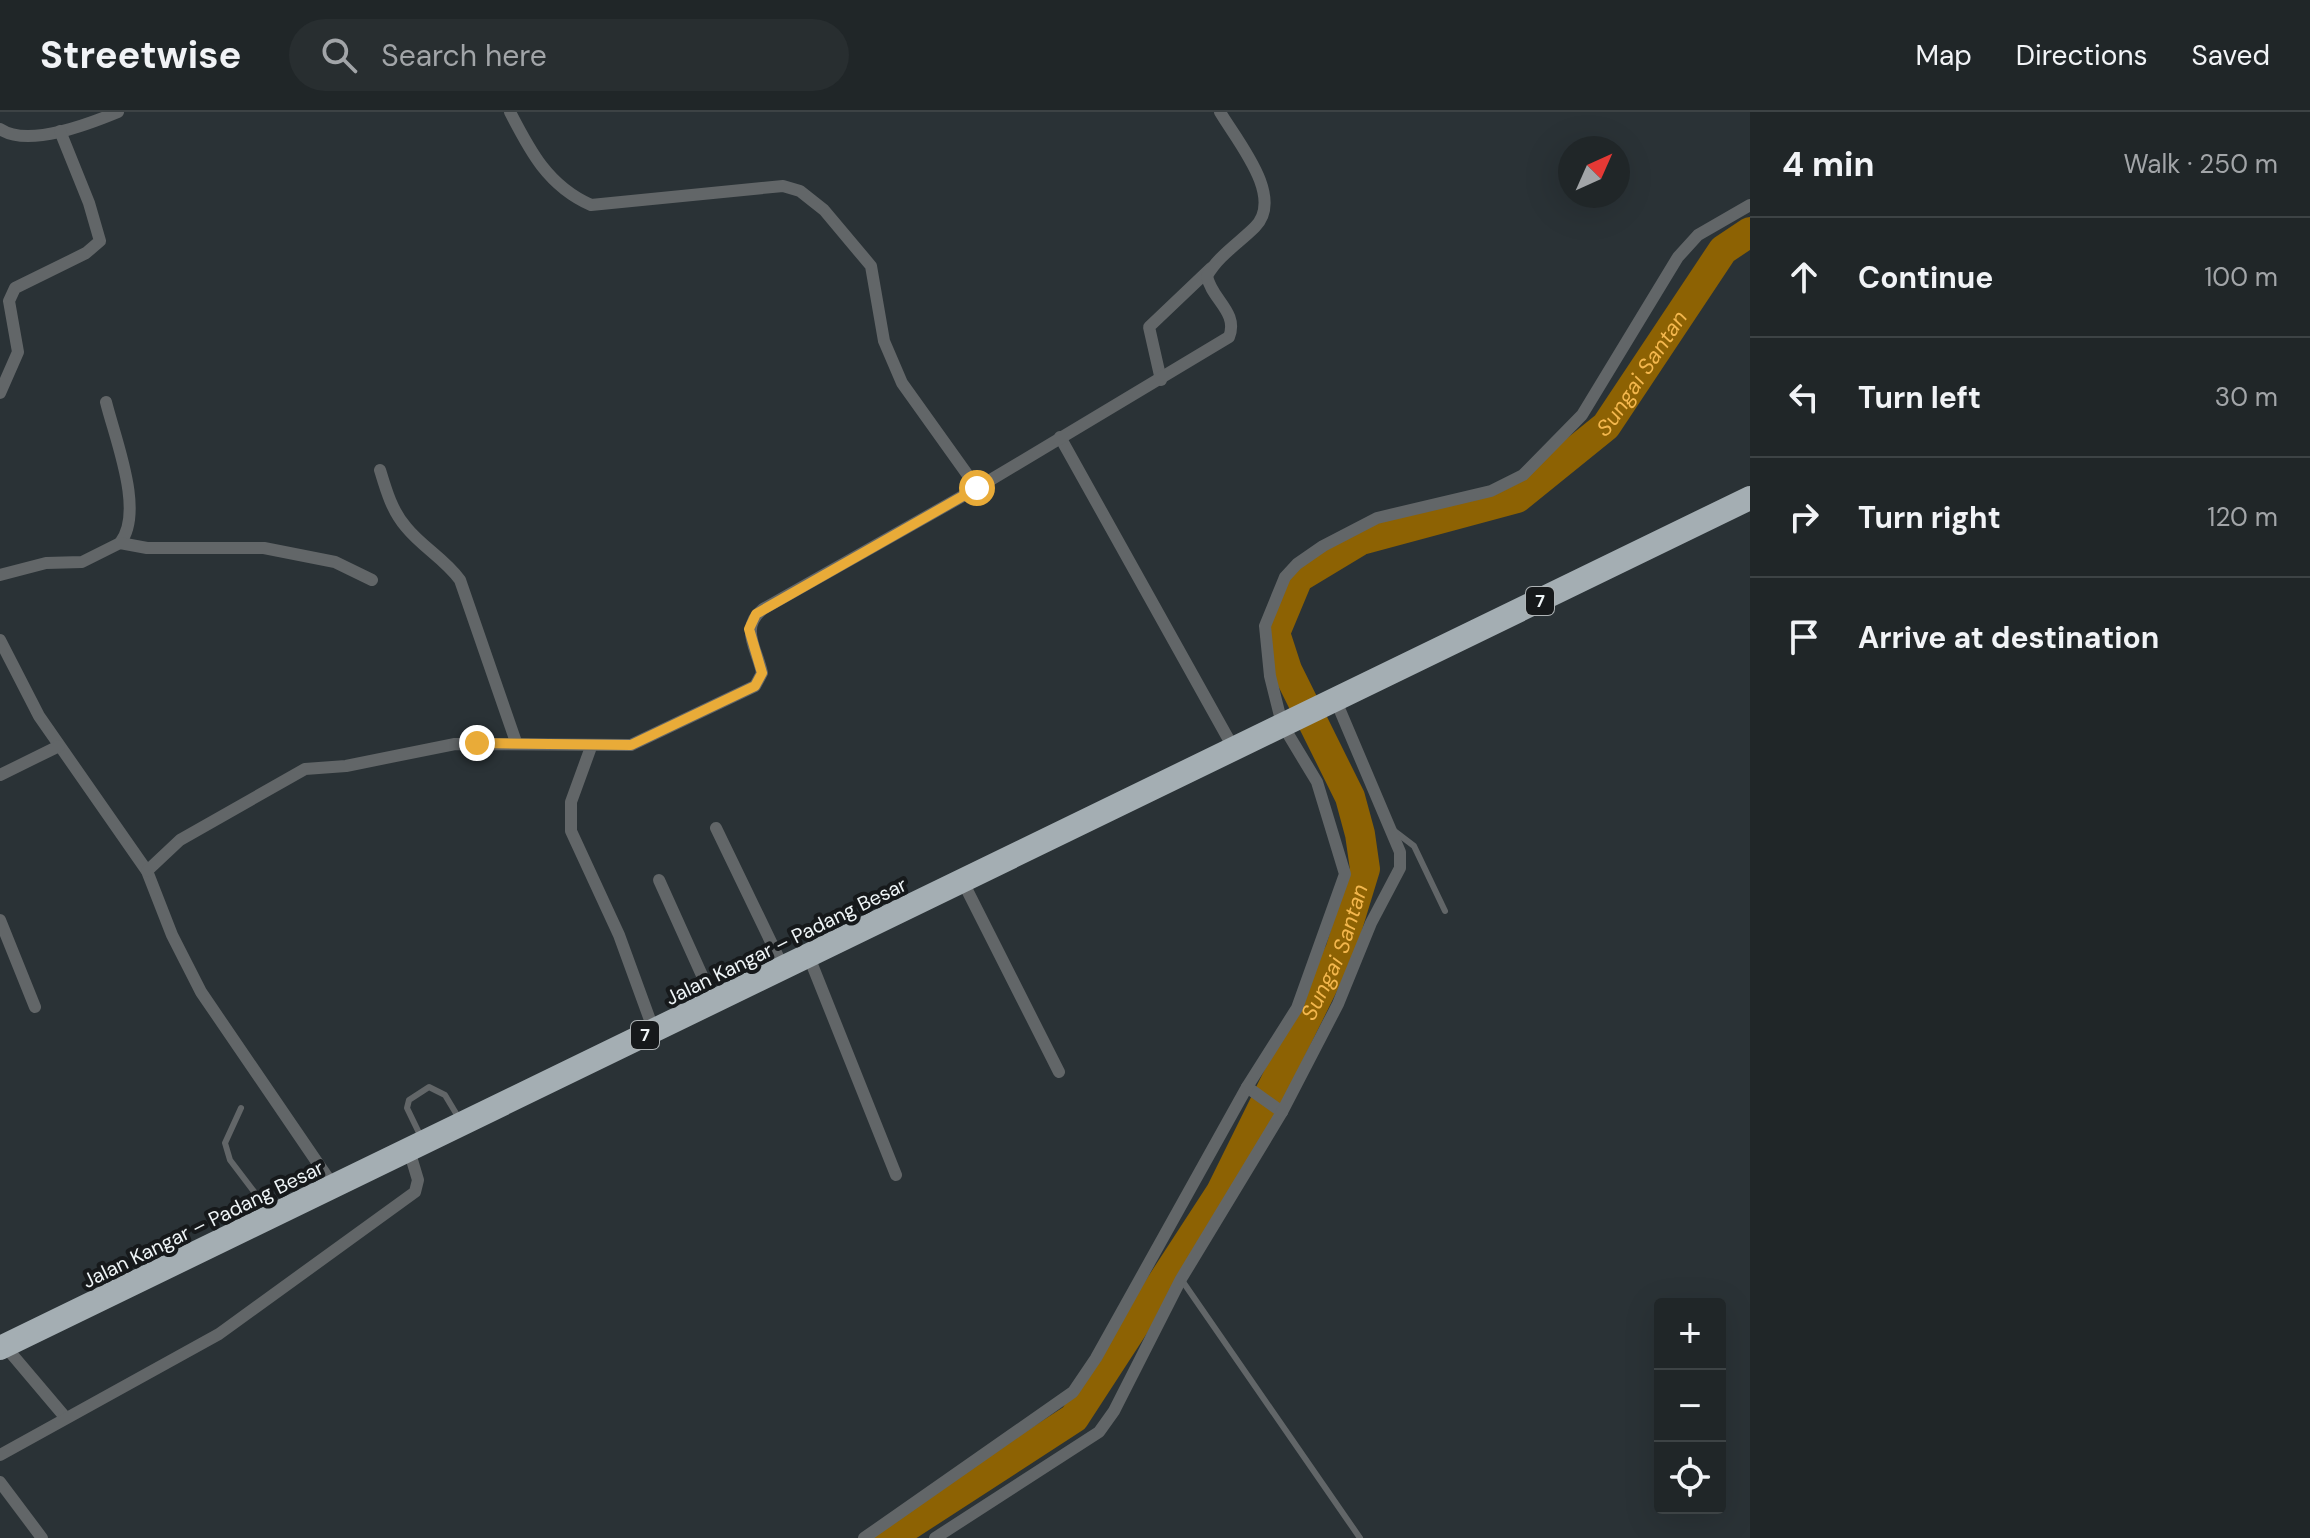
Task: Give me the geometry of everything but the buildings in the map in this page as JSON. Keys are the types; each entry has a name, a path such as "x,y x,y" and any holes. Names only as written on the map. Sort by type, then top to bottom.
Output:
{"highway":[{"name":"7","path":"1286,723 1750,498"},
{"name":"Jalan Kangar – Padang Besar","path":"1,1345 334,1187 1286,723"}],"street":[{"path":"0,129 19,137 60,131 118,112"},
{"path":"510,112 543,170 565,190 591,205 783,186 800,191 824,210 871,266 884,341 906,392 977,488"},
{"path":"1161,380 1149,327 1255,227 1266,205 1259,181 1220,112"},
{"path":"0,393 18,352 9,301 15,288 86,253 100,241 89,203 60,131"},
{"path":"864,1538 1073,1392 1136,1289 1297,1008 1345,874 1317,782 1286,723 1265,648 1265,626 1275,598 1297,564 1377,518 1491,491 1523,475 1582,415 1608,376 1647,303 1678,257 1698,235 1750,205"},
{"path":"147,871 180,840 305,769 346,766 455,744 631,745 755,686 762,673 749,629 756,614 977,488 1229,337 1231,317 1208,283 1212,267"},
{"path":"0,575 46,563 82,562 120,543 129,532 132,509 106,402"},
{"path":"1060,437 1234,749"},
{"path":"380,470 390,500 407,528 451,567 460,580 516,742"},
{"path":"120,543 147,548 264,548 335,562 372,580"},
{"path":"0,640 59,746 147,871 172,935 201,992 334,1187"},
{"path":"935,1538 1099,1432 1114,1411 1181,1279 1338,1004 1371,923 1400,868 1393,830 1333,702"},
{"path":"0,775 59,746"},
{"path":"591,747 571,802 571,831 607,907 654,1031"},
{"path":"716,828 784,969"},
{"path":"659,880 714,1002"},
{"path":"963,882 1059,1072"},
{"path":"0,920 35,1007"},
{"path":"809,957 896,1175"},
{"path":"1252,1090 1279,1109"},
{"path":"0,1455 219,1334 415,1192 418,1180 417,1146"},
{"path":"1,1345 65,1417"},
{"path":"0,1482 42,1538"}],"lane":[{"path":"1393,830 1414,846 1445,911"},
{"path":"417,1146 407,1108 409,1100 429,1087 445,1095 463,1124"},
{"path":"241,1108 225,1143 230,1160 273,1216"},
{"path":"1181,1279 1360,1538"}],"waterway":[{"name":"Sungai Santan","path":"889,1538 1074,1418 1221,1192 1340,951 1365,869 1350,797 1287,670 1275,633 1298,578 1361,540 1517,498 1606,426 1723,250 1750,232"}],"route":[{"path":"477,743 536,742 591,747 631,745 755,686 762,673 749,629 756,614 977,488"}]}
